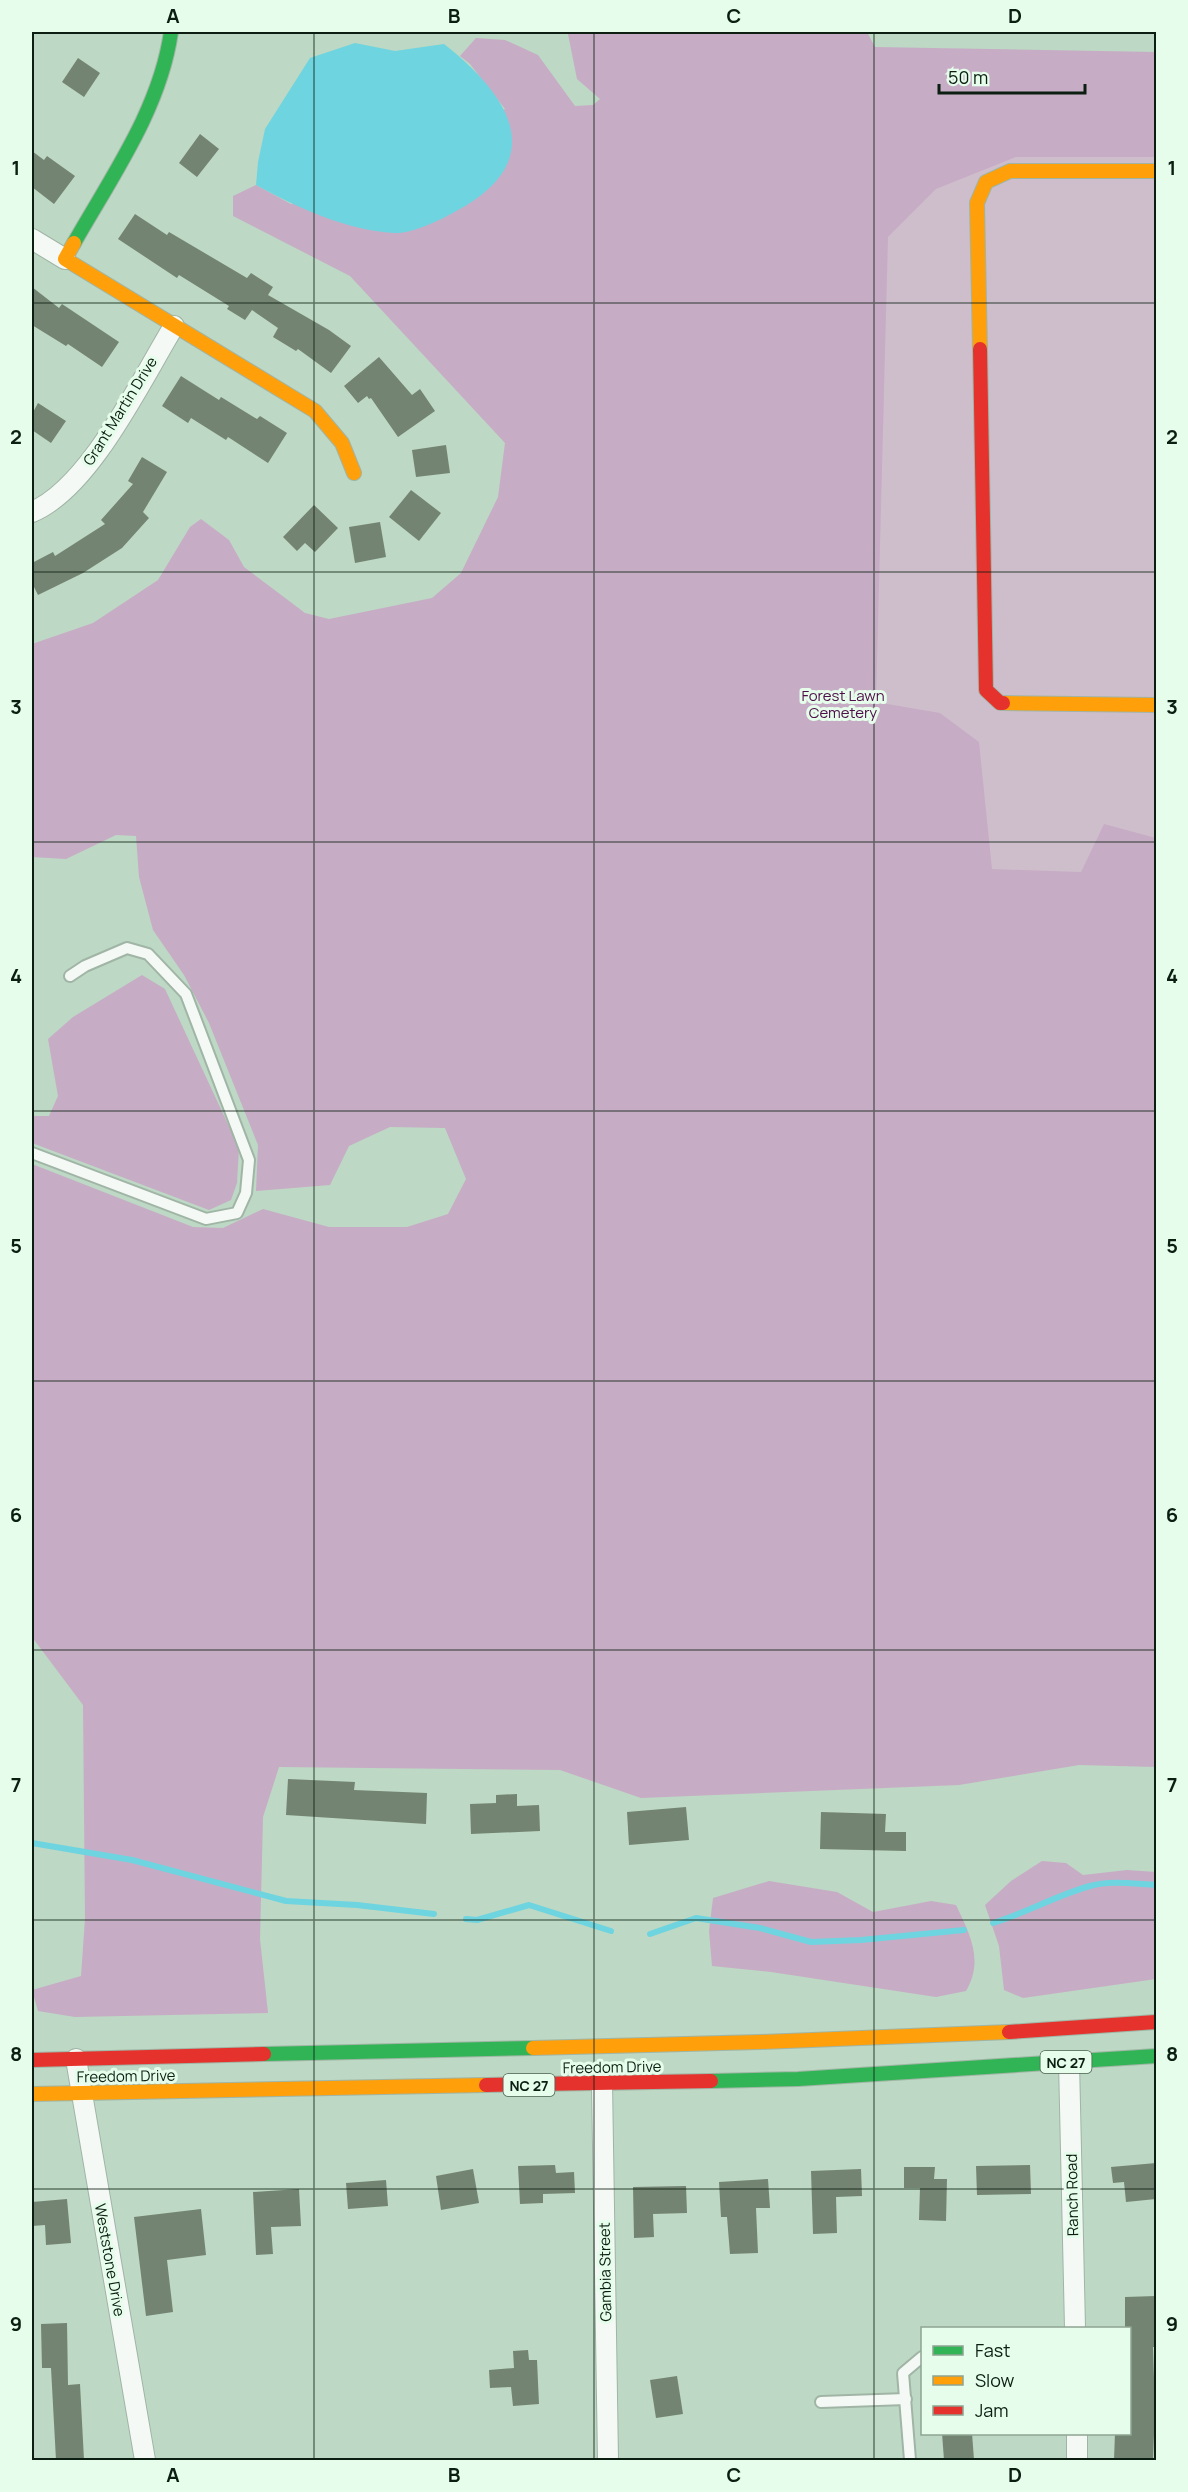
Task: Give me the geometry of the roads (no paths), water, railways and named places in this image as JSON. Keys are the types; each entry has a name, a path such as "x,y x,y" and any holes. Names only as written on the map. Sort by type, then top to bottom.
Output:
{"main road":[{"path":"171,32 167,61 151,106 65,259 315,411 342,443 354,473"},
{"path":"1156,171 1010,171 986,182 976,203 986,690 1000,703 1156,705"},
{"name":"Freedom Drive","path":"32,2060 783,2042 968,2035 1156,2022"},
{"name":"Freedom Drive","path":"32,2094 798,2079 1156,2056"}],"street":[{"path":"32,239 65,259"},
{"name":"Grant Martin Drive","path":"32,512 66,490 99,451 174,326"},
{"name":"Weststone Drive","path":"76,2059 145,2460"},
{"name":"Ranch Road","path":"1069,2062 1074,2327"},
{"name":"Gambia Street","path":"602,2083 608,2460"},
{"path":"1077,2435 1077,2460"}],"lane":[{"path":"32,1153 206,1219 237,1213 246,1192 249,1160 186,994 148,954 127,948 85,966 70,976"},
{"path":"910,2460 903,2373 921,2359"},
{"path":"821,2402 906,2399"}],"water":[{"path":"355,43 395,51 444,44 487,84 502,105 510,127 512,149 504,170 487,190 458,210 436,221 418,229 394,233 340,223 289,202 256,185 265,129 310,58"}],"waterway":[{"path":"32,1843 132,1860 286,1901 357,1905 434,1914"},
{"path":"993,1923 1098,1884 1156,1885"},
{"path":"466,1919 477,1920 529,1905 611,1931"},
{"path":"650,1934 696,1918 760,1928 811,1942 861,1940 964,1930"}],"park label":[{"name":"Forest Lawn Cemetery","path":"843,704"}]}
